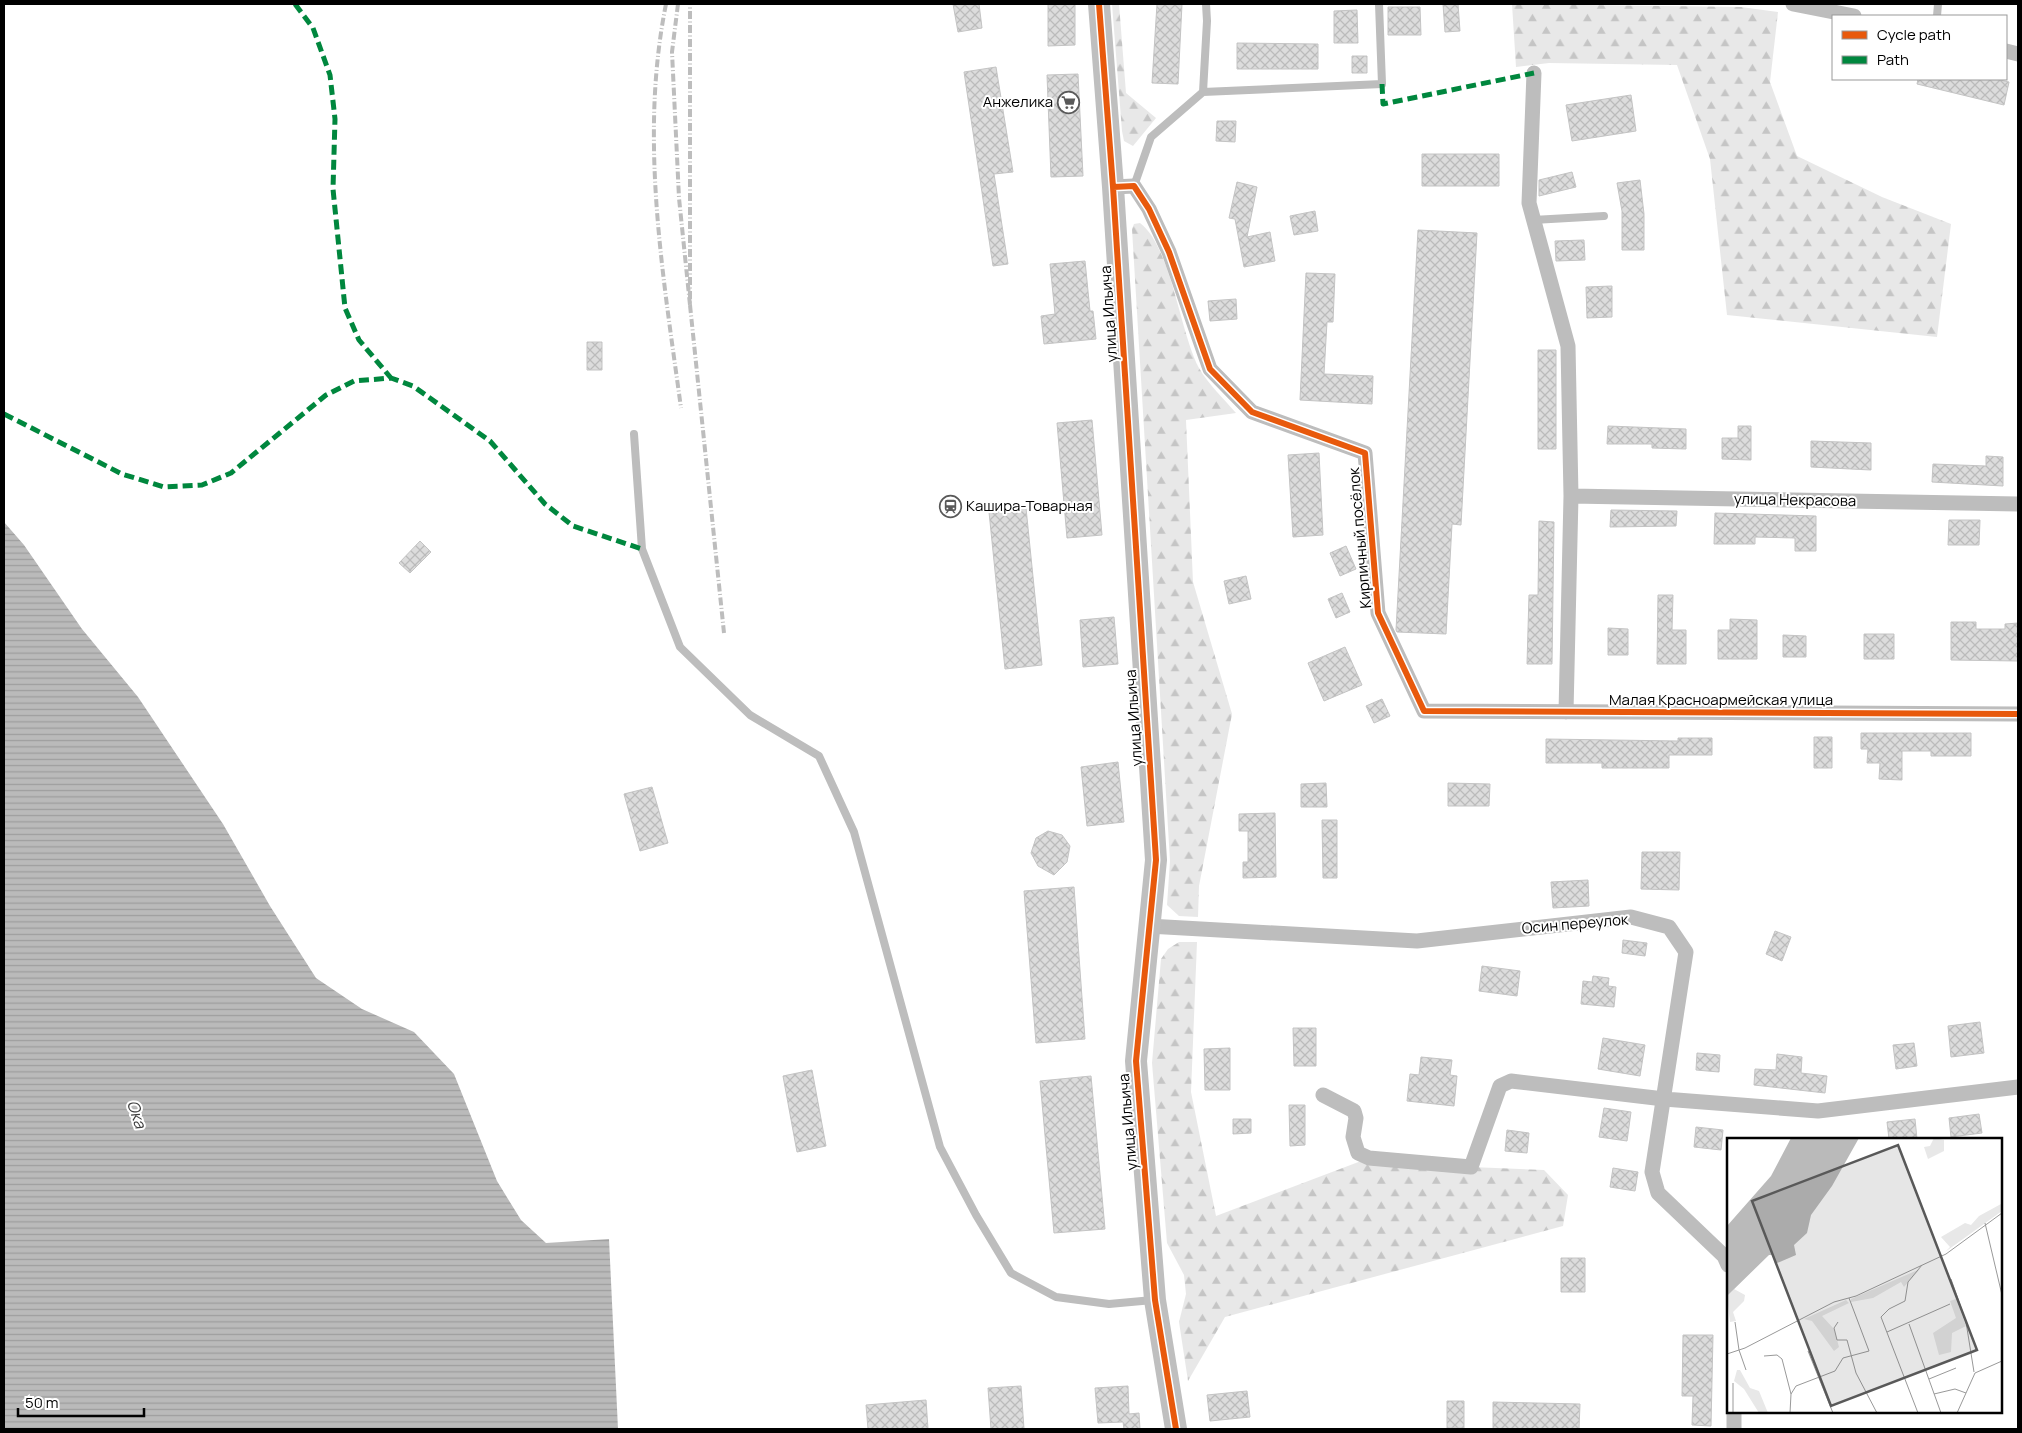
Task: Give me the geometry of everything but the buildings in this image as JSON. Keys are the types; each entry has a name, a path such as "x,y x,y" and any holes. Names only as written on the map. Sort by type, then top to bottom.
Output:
{"street":[{"name":"улица Ильича","path":"1099,4 1124,187 1156,860 1136,1061 1155,1300 1176,1429"},
{"path":"1794,4 1849,15"},
{"path":"1534,73 1529,203 1568,346 1571,496 1566,712"},
{"name":"Кирпичный посёлок","path":"1124,187 1149,210 1169,252 1210,369 1252,412 1365,452 1378,613 1424,711"},
{"name":"улица Некрасова","path":"1571,496 2018,504"},
{"name":"Малая Красноармейская улица","path":"1424,711 2018,714"},
{"name":"Осин переулок","path":"1148,926 1417,941 1631,917 1669,927 1686,952 1652,1172 1658,1193 1724,1256 1727,1263"},
{"path":"1323,1095 1354,1112 1356,1118 1353,1137 1358,1153 1369,1158 1471,1168 1500,1086 1511,1081 1664,1099 1818,1112 2018,1087"},
{"path":"1734,1413 1734,1429"}],"lane":[{"path":"1202,92 1208,22 1206,4"},
{"path":"1124,187 1150,137 1202,92 1382,84 1379,4"},
{"path":"1533,220 1604,216"},
{"path":"634,434 642,549 680,647 750,715 819,756 854,832 940,1147 976,1215 1010,1273 1056,1297 1108,1304 1155,1300"}],"green space":[{"path":"1112,4 1119,4 1126,93 1156,118 1133,146 1124,141 1122,131"},
{"path":"1512,4 1741,7 1778,12 1770,82 1797,156 1882,197 1951,224 1937,337 1727,315 1710,159 1677,65 1549,63 1516,67"},
{"path":"1140,223 1151,234 1160,250 1192,353 1199,368 1211,386 1236,413 1186,420 1193,582 1232,714 1199,886 1198,917 1179,916 1167,905 1170,861 1132,229 1134,224"},
{"path":"1179,942 1197,942 1191,1092 1216,1216 1369,1158 1471,1167 1544,1170 1568,1195 1563,1226 1225,1317 1188,1381 1179,1322 1186,1294 1184,1275 1167,1243 1152,1063 1161,959 1168,949"}],"water":[{"name":"Ока","path":"4,522 24,545 82,629 138,697 223,824 270,906 316,978 362,1009 414,1032 454,1074 497,1181 521,1220 546,1243 609,1239 618,1429 4,1429"}],"railway":[{"path":"666,4 658,54 654,105 654,156 661,257 681,408"},
{"path":"678,4 672,52 679,198 690,305 690,4"},
{"path":"690,305 724,633"}],"marked path":[{"path":"295,4 313,28 330,75 335,119 333,189 345,308 359,340 391,378"},
{"path":"1382,84 1383,104 1534,73"},
{"path":"4,414 122,474 164,487 202,485 231,473 326,395 354,381 391,378 413,386 490,441 545,504 573,526 642,549"}],"cycle path":[{"path":"1099,4 1113,187 1156,860 1136,1061 1155,1300 1176,1429"},
{"path":"1113,187 1134,186 1149,209 1169,252 1210,369 1252,412 1365,453 1378,613 1424,711 2018,714"}],"place":[{"name":"Анжелика","path":"1069,102"},
{"name":"Кашира-Товарная","path":"950,506"}]}
